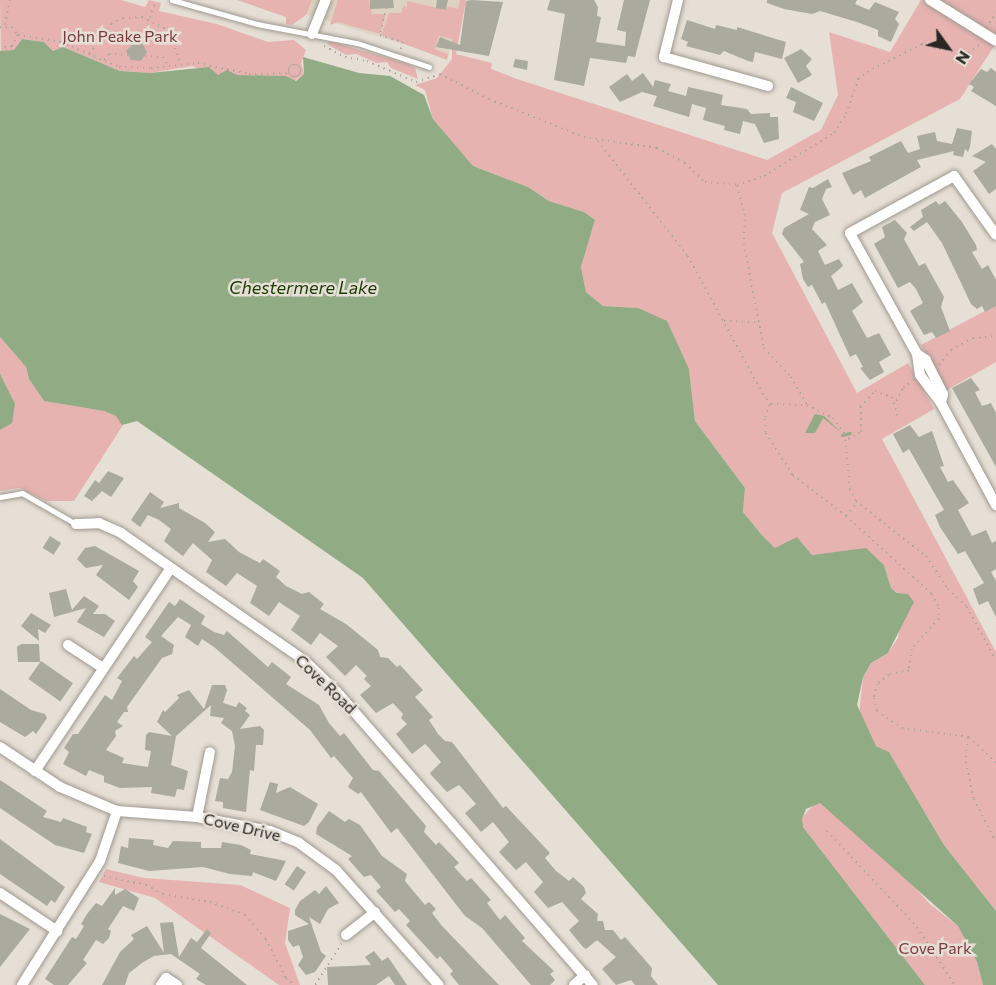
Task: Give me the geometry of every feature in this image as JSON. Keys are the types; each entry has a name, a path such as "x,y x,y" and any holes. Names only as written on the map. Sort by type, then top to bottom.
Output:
{"street":[{"path":"312,34 326,0"},
{"path":"678,0 664,57 768,86"},
{"path":"930,0 996,41"},
{"path":"996,235 954,176 850,233 916,354 920,375 941,404 996,505"},
{"name":"Cove Road","path":"76,524 99,523 171,568 304,660 322,676 593,985"},
{"path":"35,771 171,568"},
{"path":"68,645 103,668"},
{"name":"Cove Drive","path":"0,747 35,771 80,796 117,811 197,817 270,831 299,843 336,870 440,985"},
{"path":"197,817 210,752"},
{"path":"22,985 100,861 117,811"},
{"path":"0,893 57,931"},
{"path":"346,935 375,912"},
{"path":"574,985 585,975"},
{"path":"161,985 166,978 177,985"}],"lane":[{"path":"172,0 256,24 312,34 399,55 429,67"},
{"path":"0,497 22,493 76,524"}],"path":[{"path":"5,25 10,0"},
{"path":"150,18 155,2"},
{"path":"387,8 380,35 403,42 394,71"},
{"path":"989,23 996,14"},
{"path":"89,54 111,24 123,18 150,18 175,40 181,63"},
{"path":"0,27 5,25"},
{"path":"5,25 18,35 62,42 103,61 136,69 181,63 212,63 264,76 289,73 296,77 301,70 293,65 289,73"},
{"path":"0,48 12,47 18,35"},
{"path":"324,46 345,57 394,71 416,82 440,74 489,99 598,140 657,148 685,163 705,182 737,185 764,176 834,133 846,114 858,79 867,72 922,44 960,54 968,53 981,42"},
{"path":"103,61 109,54 163,57 168,66"},
{"path":"598,140 622,174 664,224 715,300 746,367 771,404"},
{"path":"737,185 745,214 744,244 764,348 791,377 807,405"},
{"path":"723,321 759,322"},
{"path":"935,369 951,350 973,338 996,336"},
{"path":"898,417 896,402 903,388 916,379"},
{"path":"847,439 859,434 860,407 878,390 896,402"},
{"path":"771,404 807,405 833,418 847,439 850,489 857,502 926,556 944,585 967,607 996,660"},
{"path":"771,404 764,426 772,447 793,475 846,516 932,594 939,608 939,619 912,649 909,671 889,675 878,684 874,698 877,711 902,728 969,737 996,762"},
{"path":"846,516 857,502"},
{"path":"969,737 966,762 974,799 996,842"},
{"path":"827,831 917,927 955,985"},
{"path":"102,875 146,885 163,894 210,902 245,915 256,924 282,973 295,985"},
{"path":"315,985 346,935"}],"shaded area":[{"path":"260,0 460,0 448,58"}],"green space":[{"name":"John Peake Park","path":"0,0 121,0 145,7 149,0 161,3 159,11 217,24 268,42 294,40 306,50 301,63 304,74 294,81 286,76 218,75 192,66 150,73 120,71 63,47 53,51 44,42 22,39 14,50 1,52"},
{"path":"237,0 312,0 306,15 292,25 286,24 286,17"},
{"path":"338,0 369,0 372,14 386,14 380,34 338,22 330,25"},
{"path":"460,0 466,0 456,54 492,63 491,69 517,79 767,160 821,130 838,95 829,32 890,52 921,0 996,0 996,43 960,99 782,193 772,233 857,393 908,363 934,409 882,439 996,652 996,911 944,845 889,752 876,746 859,714 863,677 871,663 888,653 898,638 901,620 910,610 901,595 891,588 884,565 866,549 812,555 801,542 775,548 761,534 743,512 745,488 695,421 689,369 638,308 603,306 586,292 581,267 595,220 584,212 549,201 528,187 473,166 433,119 425,90 415,85 437,78 452,59 452,39 439,36 435,49 448,54 447,60 381,35 389,13 401,13 404,4 407,10 407,1 446,10 448,6 458,9"},
{"path":"329,41 408,64 415,68 418,79 391,68 387,62 377,63 356,54 346,55 327,44"},
{"path":"996,305 996,362 947,390 921,345"},
{"path":"0,337 26,367 29,379 44,401 104,411 117,416 123,425 74,501 46,501 20,488 0,491"},
{"name":"Cove Park","path":"815,803 820,803 893,864 930,904 958,926 977,962 983,985 925,985 803,827 801,819"},
{"path":"106,869 144,878 240,885 290,908 285,943 300,985 279,985 155,898 99,882"}],"water":[{"name":"Chestermere Lake","path":"22,39 44,42 53,51 63,47 120,71 150,73 209,67 218,75 227,70 237,75 286,76 296,81 304,74 303,57 359,73 390,76 424,95 433,119 473,166 528,187 549,201 584,212 595,220 581,267 586,292 603,306 638,308 667,321 689,369 695,421 745,488 743,512 761,534 775,548 797,537 812,555 866,548 884,565 891,588 897,593 908,594 914,602 888,653 871,663 863,677 857,705 876,746 889,752 944,845 996,911 996,985 983,985 977,962 958,926 820,803 806,809 802,819 803,827 925,985 718,985 363,578 137,421 122,425 116,416 104,411 44,401 29,379 26,367 0,337 0,51 14,50"},
{"path":"0,374 15,404 12,423 0,430"},
{"path":"815,414 824,416 843,434 823,418 815,433 805,433"}],"building":[{"path":"370,0 393,0 394,8 370,9"},
{"path":"437,0 448,0 446,10 436,8"},
{"path":"550,0 594,0 598,7 597,16 601,17 596,42 625,46 626,32 617,30 624,0 650,0 635,57 628,56 626,63 590,58 584,86 554,80 565,14 547,10"},
{"path":"767,0 857,0 855,4 869,10 875,2 899,12 895,19 899,24 891,42 878,36 878,30 857,22 820,11 812,14 784,9 767,3"},
{"path":"466,1 503,2 489,56 436,47 440,37 460,45"},
{"path":"687,20 715,29 716,25 737,30 737,27 786,42 782,59 755,52 753,62 724,51 720,55 686,46 688,42 681,39"},
{"path":"142,43 147,52 141,61 131,60 126,51 133,44"},
{"path":"801,49 812,59 806,66 812,75 798,83 784,58"},
{"path":"515,59 528,61 527,70 513,67"},
{"path":"991,68 996,72 996,106 971,91 974,87 969,84 981,69 987,72"},
{"path":"643,73 653,87 655,80 671,84 668,91 686,96 688,87 711,92 723,95 721,105 747,109 751,114 770,113 770,117 778,117 779,139 764,143 755,124 743,121 740,134 724,130 725,126 703,120 706,108 692,104 689,117 653,106 657,96 642,92 620,102 609,87 627,74 632,81"},
{"path":"791,87 823,103 814,121 793,112 796,102 786,98"},
{"path":"957,128 972,131 970,147 968,152 965,149 963,157 953,155 954,151 917,160 921,167 865,198 861,190 853,195 842,173 871,161 869,157 901,141 908,153 920,149 917,136 935,132 937,141 952,144"},
{"path":"992,144 996,149 996,189 989,194 973,171 986,162 972,156"},
{"path":"828,179 832,187 826,189 822,199 830,215 815,222 812,229 827,245 818,251 825,265 839,259 843,266 831,276 838,290 852,283 863,302 852,311 867,338 879,333 891,355 879,362 884,372 870,380 860,368 863,367 856,354 850,357 825,302 822,304 812,285 808,287 803,279 800,264 804,262 782,234 784,228 809,214 800,210 809,187 813,188"},
{"path":"936,201 939,205 945,201 962,222 976,245 977,250 972,252 982,269 988,265 996,280 996,306 985,312 982,306 977,309 971,304 942,243 927,222 914,231 910,227 923,217 921,210"},
{"path":"895,220 907,233 904,239 919,266 925,263 944,297 941,307 950,331 936,338 932,332 924,335 910,311 923,303 916,289 910,282 898,288 874,244 885,237 882,227"},
{"path":"971,378 980,390 975,392 982,406 991,403 996,413 996,467 952,388"},
{"path":"910,425 919,437 932,431 944,466 940,467 948,482 953,480 969,503 958,510 972,536 986,530 992,543 996,541 996,569 991,572 996,581 996,617 988,601 979,605 973,589 984,583 965,551 958,554 940,527 935,515 944,510 909,449 903,453 893,434"},
{"path":"108,471 124,478 111,497 102,491 92,501 84,496 95,480 99,483"},
{"path":"150,492 164,502 160,508 179,503 179,508 205,523 215,532 208,542 225,539 239,552 260,563 263,559 280,571 276,577 286,586 302,594 309,592 324,604 320,609 346,624 378,650 380,657 388,658 397,667 400,665 423,690 415,697 433,717 429,720 438,734 445,741 452,742 503,808 506,806 550,853 545,858 556,871 569,881 573,877 584,887 586,893 581,899 598,914 597,921 603,921 605,930 613,930 621,940 625,937 652,968 651,976 658,985 635,985 631,980 616,985 602,969 616,957 597,940 586,949 583,947 569,930 579,921 562,902 548,908 534,892 543,882 526,862 516,870 499,852 509,842 493,822 481,832 465,813 476,804 459,785 447,792 432,776 430,773 441,762 429,748 425,744 412,754 396,734 407,724 401,718 403,714 393,703 376,713 360,695 371,686 364,679 367,676 356,665 345,676 326,657 338,646 320,633 311,645 291,630 300,616 279,602 269,616 250,603 257,586 237,573 226,586 206,572 212,560 193,543 183,556 164,541 171,529 159,520 148,515 140,527 131,520"},
{"path":"50,536 61,543 54,555 43,548"},
{"path":"95,546 139,571 133,581 138,587 129,600 96,575 103,565 86,568 77,559 85,548"},
{"path":"66,589 72,610 84,596 99,606 93,614 105,614 115,621 104,637 77,622 86,608 54,617 49,593"},
{"path":"180,599 205,616 201,624 224,635 227,631 268,667 272,662 291,677 286,684 319,705 329,723 340,736 344,733 373,770 379,771 426,826 424,832 436,845 439,842 459,863 454,867 467,881 471,878 491,900 487,903 500,920 505,915 525,938 522,941 554,971 550,974 555,980 550,985 531,985 482,928 465,916 397,828 391,833 361,792 358,794 348,787 353,778 334,756 331,758 310,730 214,647 202,639 198,646 185,637 191,625 178,617 161,636 174,645 172,654 162,658 127,707 128,712 124,712 117,722 123,726 115,731 116,736 106,750 124,758 122,763 148,767 151,751 145,750 146,735 149,732 172,736 157,722 163,710 165,712 179,698 177,695 189,690 204,709 212,685 225,685 227,690 223,703 236,707 239,702 247,708 245,711 250,715 240,729 260,726 264,730 263,745 256,745 254,771 250,770 246,812 223,808 223,802 215,801 220,778 228,779 232,772 235,746 232,731 221,723 224,718 210,716 211,705 176,736 171,765 188,771 184,790 177,789 175,797 151,793 152,787 120,788 104,782 104,776 89,770 86,776 63,764 69,752 64,748 73,734 78,734 105,695 112,700 122,681 117,678 134,656 137,659 152,642 145,637 169,602 175,606"},
{"path":"31,613 51,625 45,633 38,629 39,641 21,626"},
{"path":"21,644 39,644 40,662 18,662 17,647"},
{"path":"41,661 73,683 60,701 28,679"},
{"path":"0,689 31,710 45,714 47,718 36,734 33,731 25,737 0,722"},
{"path":"0,780 47,811 43,817 61,822 63,818 87,827 86,832 92,834 84,853 55,845 0,808"},
{"path":"270,782 278,784 276,793 290,787 318,804 309,822 304,826 260,810"},
{"path":"329,811 345,822 349,819 360,825 382,856 407,874 405,881 425,905 429,902 436,909 432,913 442,926 499,985 459,985 450,974 453,971 440,956 437,959 406,925 410,921 399,909 395,912 376,891 381,887 371,875 364,877 348,859 352,856 316,834 317,827"},
{"path":"129,838 154,840 153,845 168,848 173,841 201,842 201,848 221,848 222,842 241,845 251,850 250,854 286,861 276,881 253,872 252,876 230,874 203,867 149,871 118,863 121,846 128,848"},
{"path":"0,839 65,887 55,903 51,900 47,906 0,874"},
{"path":"297,866 306,872 294,890 285,884"},
{"path":"326,886 339,903 328,909 320,924 309,917 321,952 326,956 315,972 306,975 298,965 303,957 299,945 293,947 288,940 288,931 309,924 295,915 295,910 300,901 315,890 319,894"},
{"path":"115,888 115,895 125,889 139,898 134,911 123,906 108,929 111,931 109,938 103,944 96,940 83,960 87,963 68,985 54,985 45,979 72,937 76,939 84,926 81,924 87,914 96,903 102,906"},
{"path":"0,914 30,929 0,967"},
{"path":"173,922 179,957 191,938 197,942 207,929 211,933 201,948 247,985 206,985 196,979 200,974 171,954 154,956 142,963 129,973 125,985 102,985 120,952 134,939 131,935 147,926 164,953 160,923"},
{"path":"374,951 382,961 388,957 407,985 395,985 389,976 376,985 328,985 327,967 371,965 365,957"}],"waterway":[{"path":"842,435 850,433"}]}
